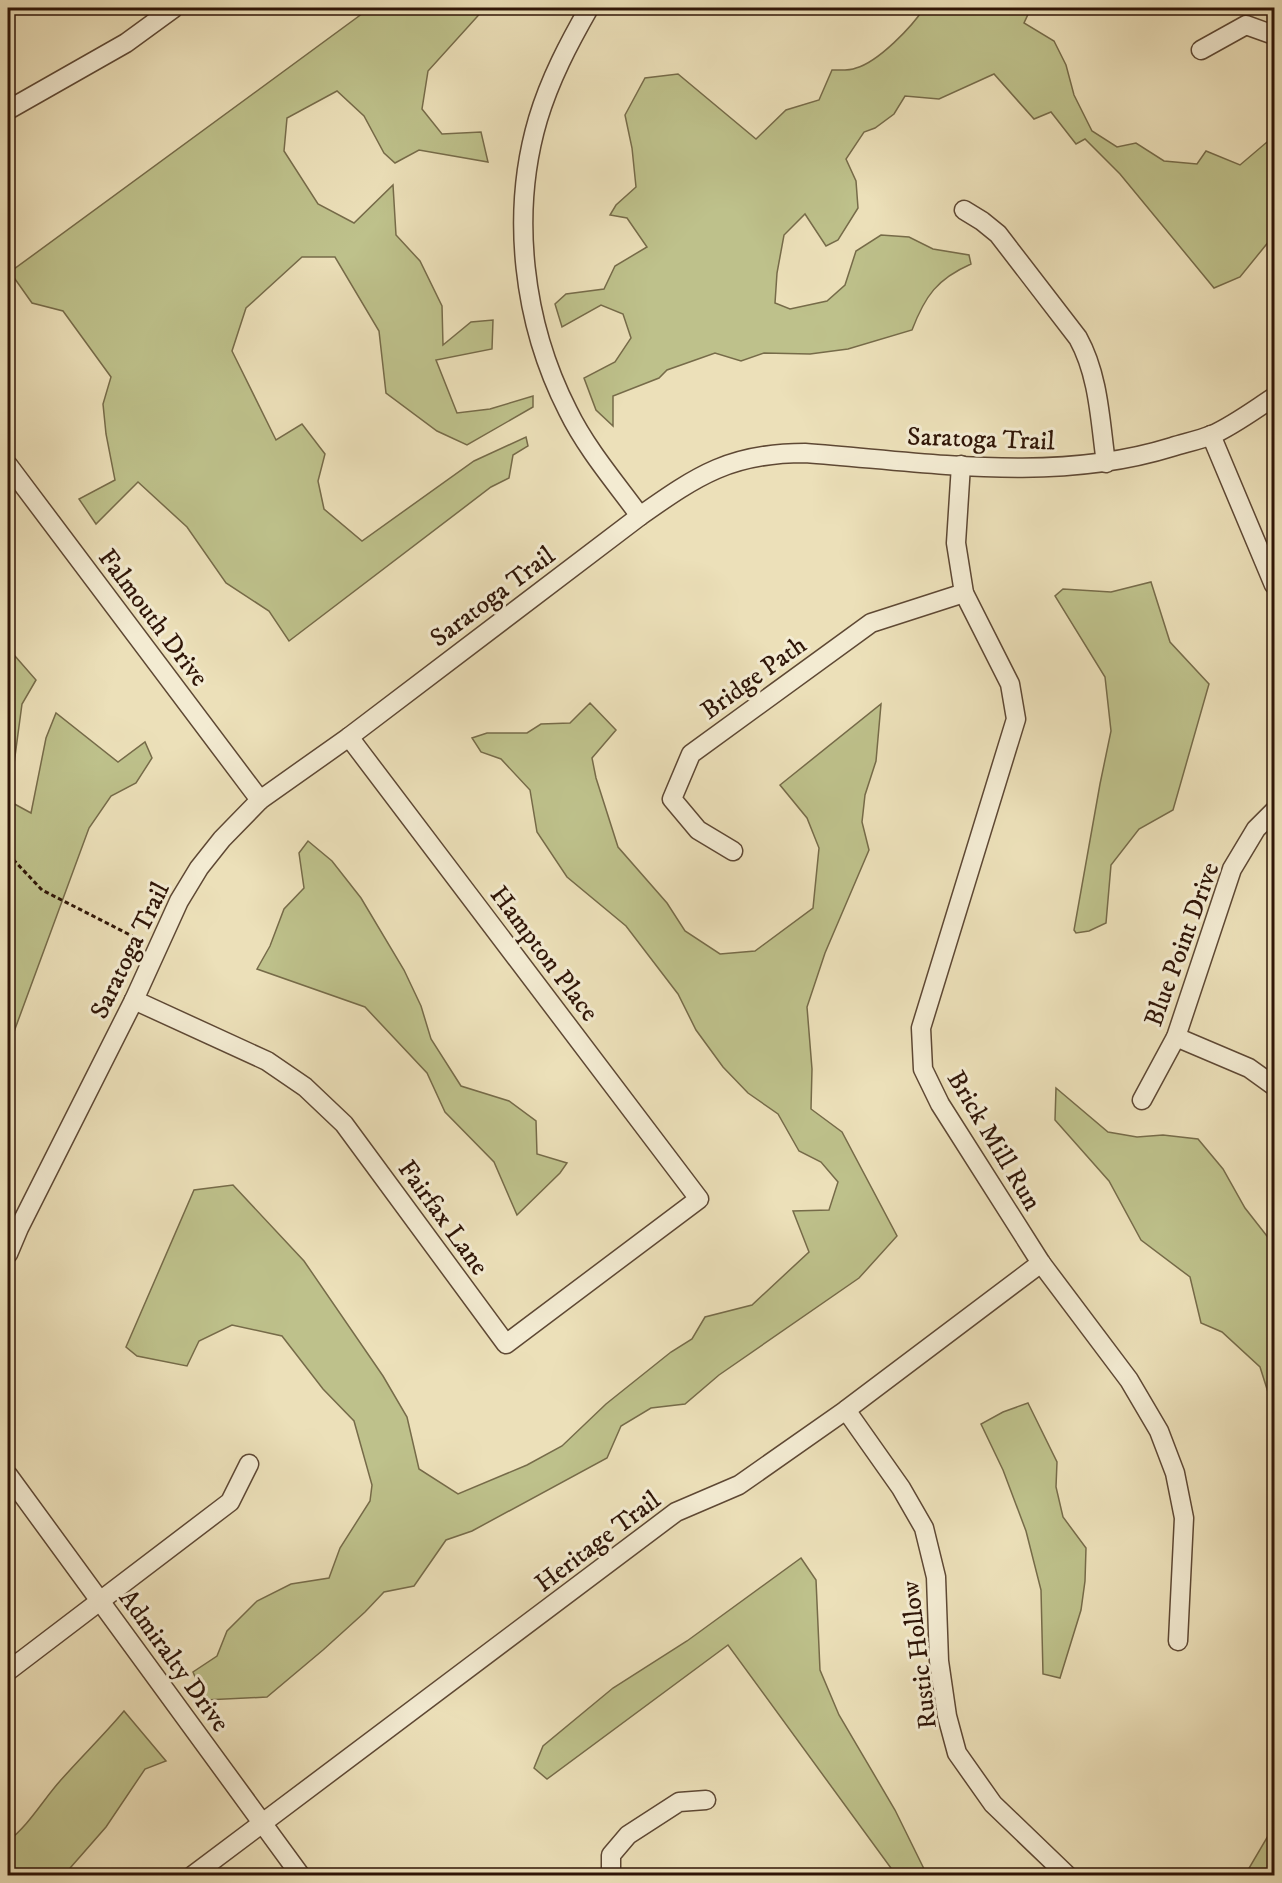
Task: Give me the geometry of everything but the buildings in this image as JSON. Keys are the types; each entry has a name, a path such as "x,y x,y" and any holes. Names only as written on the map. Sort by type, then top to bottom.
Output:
{"street":[{"path":"8,110 126,43 174,8"},
{"path":"589,8 567,45 538,119 526,179 524,252 528,290 536,326 552,375 568,412 599,461 640,516"},
{"path":"1201,50 1246,25 1275,35"},
{"path":"964,210 982,220 998,234 1078,338 1088,356 1094,377 1106,463"},
{"name":"Saratoga Trail","path":"8,1254 15,1218 134,1000 179,901 199,868 222,839 260,800 350,737 640,516 708,472 741,459 776,453 805,453 961,465 1036,468 1106,463 1157,452 1211,435 1275,397"},
{"path":"1211,435 1275,585"},
{"name":"Falmouth Drive","path":"8,465 260,800"},
{"name":"Brick Mill Run","path":"961,465 956,543 964,593 1010,684 1016,719 921,1028 922,1069 940,1104 1041,1263 1129,1380 1159,1431 1175,1473 1184,1518 1178,1641"},
{"name":"Bridge Path","path":"733,851 698,830 672,799 691,754 871,623 964,593"},
{"name":"Hampton Place","path":"350,737 699,1199"},
{"name":"Blue Point Drive","path":"1142,1100 1176,1037 1232,869 1256,829 1275,811"},
{"name":"Fairfax Lane","path":"134,1000 267,1061 305,1087 344,1125 506,1344 699,1199"},
{"path":"1176,1037 1249,1068 1275,1086"},
{"name":"Heritage Trail","path":"192,1875 676,1512 739,1485 846,1410 1041,1263"},
{"name":"Rustic Hollow","path":"846,1410 901,1488 924,1528 936,1577 939,1661 947,1716 957,1752 993,1804 1068,1875"},
{"path":"8,1671 230,1502 249,1464"},
{"name":"Admiralty Drive","path":"8,1475 301,1875"},
{"path":"611,1875 611,1855 628,1835 679,1802 706,1800"}],"path":[{"path":"8,854 42,890 158,948"}],"green space":[{"path":"370,8 485,8 428,71 422,109 442,134 481,132 488,162 419,150 395,163 384,153 364,116 337,91 287,118 284,151 318,204 354,223 393,185 396,235 420,261 442,306 443,345 471,322 493,320 492,349 436,360 457,413 490,409 533,396 533,407 467,445 437,431 386,393 379,331 335,257 302,257 246,308 232,351 276,440 302,424 325,454 318,481 324,509 362,541 474,461 526,437 528,446 513,455 509,478 491,487 289,641 269,611 226,583 187,527 138,482 96,524 79,499 115,480 103,404 111,377 63,311 32,303 10,272"},
{"path":"924,8 1031,8 1024,23 1054,41 1066,65 1074,95 1092,131 1117,147 1136,143 1164,161 1197,164 1206,151 1240,165 1267,142 1274,152 1274,235 1240,277 1214,288 1120,174 1085,139 1076,144 1051,112 1034,119 994,74 939,99 905,96 894,114 875,128 864,132 846,159 856,181 858,208 838,240 826,246 805,214 784,235 777,273 775,303 790,309 827,301 845,285 856,251 881,235 909,237 933,249 969,255 971,264 949,276 934,290 922,307 912,330 848,349 810,354 764,353 741,361 715,353 667,370 659,378 613,396 613,426 596,410 584,378 615,362 631,338 623,314 601,305 562,327 555,304 566,294 604,289 615,266 647,247 627,218 610,215 616,205 636,187 632,148 625,115 645,78 678,74 756,139 786,110 819,100 832,70 856,68 874,59 903,34"},
{"path":"1151,582 1170,642 1209,684 1173,810 1139,829 1111,865 1106,923 1089,931 1076,933 1074,930 1111,731 1105,677 1055,596 1063,589 1111,592"},
{"path":"8,648 36,680 22,704 9,801 31,813 46,738 56,713 118,762 145,742 152,758 136,783 111,796 89,828 8,1048 8,885 12,853 8,849"},
{"path":"590,703 616,730 592,758 618,847 667,903 685,931 720,954 755,951 813,908 819,848 807,818 780,785 881,704 876,761 865,795 862,822 869,850 825,953 807,1007 812,1069 811,1109 842,1132 897,1236 859,1278 719,1375 685,1404 651,1408 621,1426 607,1458 472,1531 446,1540 414,1586 384,1592 323,1650 267,1697 205,1700 193,1672 217,1656 227,1631 257,1601 291,1584 329,1578 340,1548 370,1501 372,1485 354,1421 323,1389 282,1336 232,1325 199,1341 187,1366 137,1356 126,1347 194,1190 233,1185 304,1261 383,1376 407,1417 419,1469 458,1494 527,1465 562,1446 606,1404 671,1352 692,1339 705,1317 752,1305 809,1252 793,1211 829,1210 838,1182 821,1162 799,1151 778,1114 748,1093 723,1067 696,1030 678,994 626,926 567,877 537,832 530,790 501,759 481,752 472,738 487,733 527,733 541,724 570,723"},
{"path":"308,841 332,861 361,898 404,970 421,1006 431,1039 461,1086 509,1101 536,1121 537,1154 567,1163 560,1173 517,1215 494,1162 445,1112 427,1073 365,1007 257,969 270,946 284,909 304,888 299,853"},
{"path":"1056,1088 1108,1132 1137,1137 1163,1135 1198,1139 1223,1169 1245,1208 1274,1245 1274,1411 1260,1367 1222,1332 1201,1323 1190,1277 1141,1240 1109,1181 1055,1120"},
{"path":"1028,1403 1057,1462 1056,1487 1063,1517 1086,1548 1081,1610 1060,1678 1043,1674 1041,1590 1026,1531 1003,1470 981,1424 1003,1412"},
{"path":"801,1558 816,1580 820,1670 839,1715 895,1810 927,1875 896,1875 728,1645 547,1779 534,1768 543,1746 613,1688 687,1641"},
{"path":"124,1711 166,1761 145,1769 106,1827 64,1875 8,1875 8,1841 23,1828 60,1781"},
{"path":"1274,1816 1274,1875 1245,1875 1268,1836"}]}
